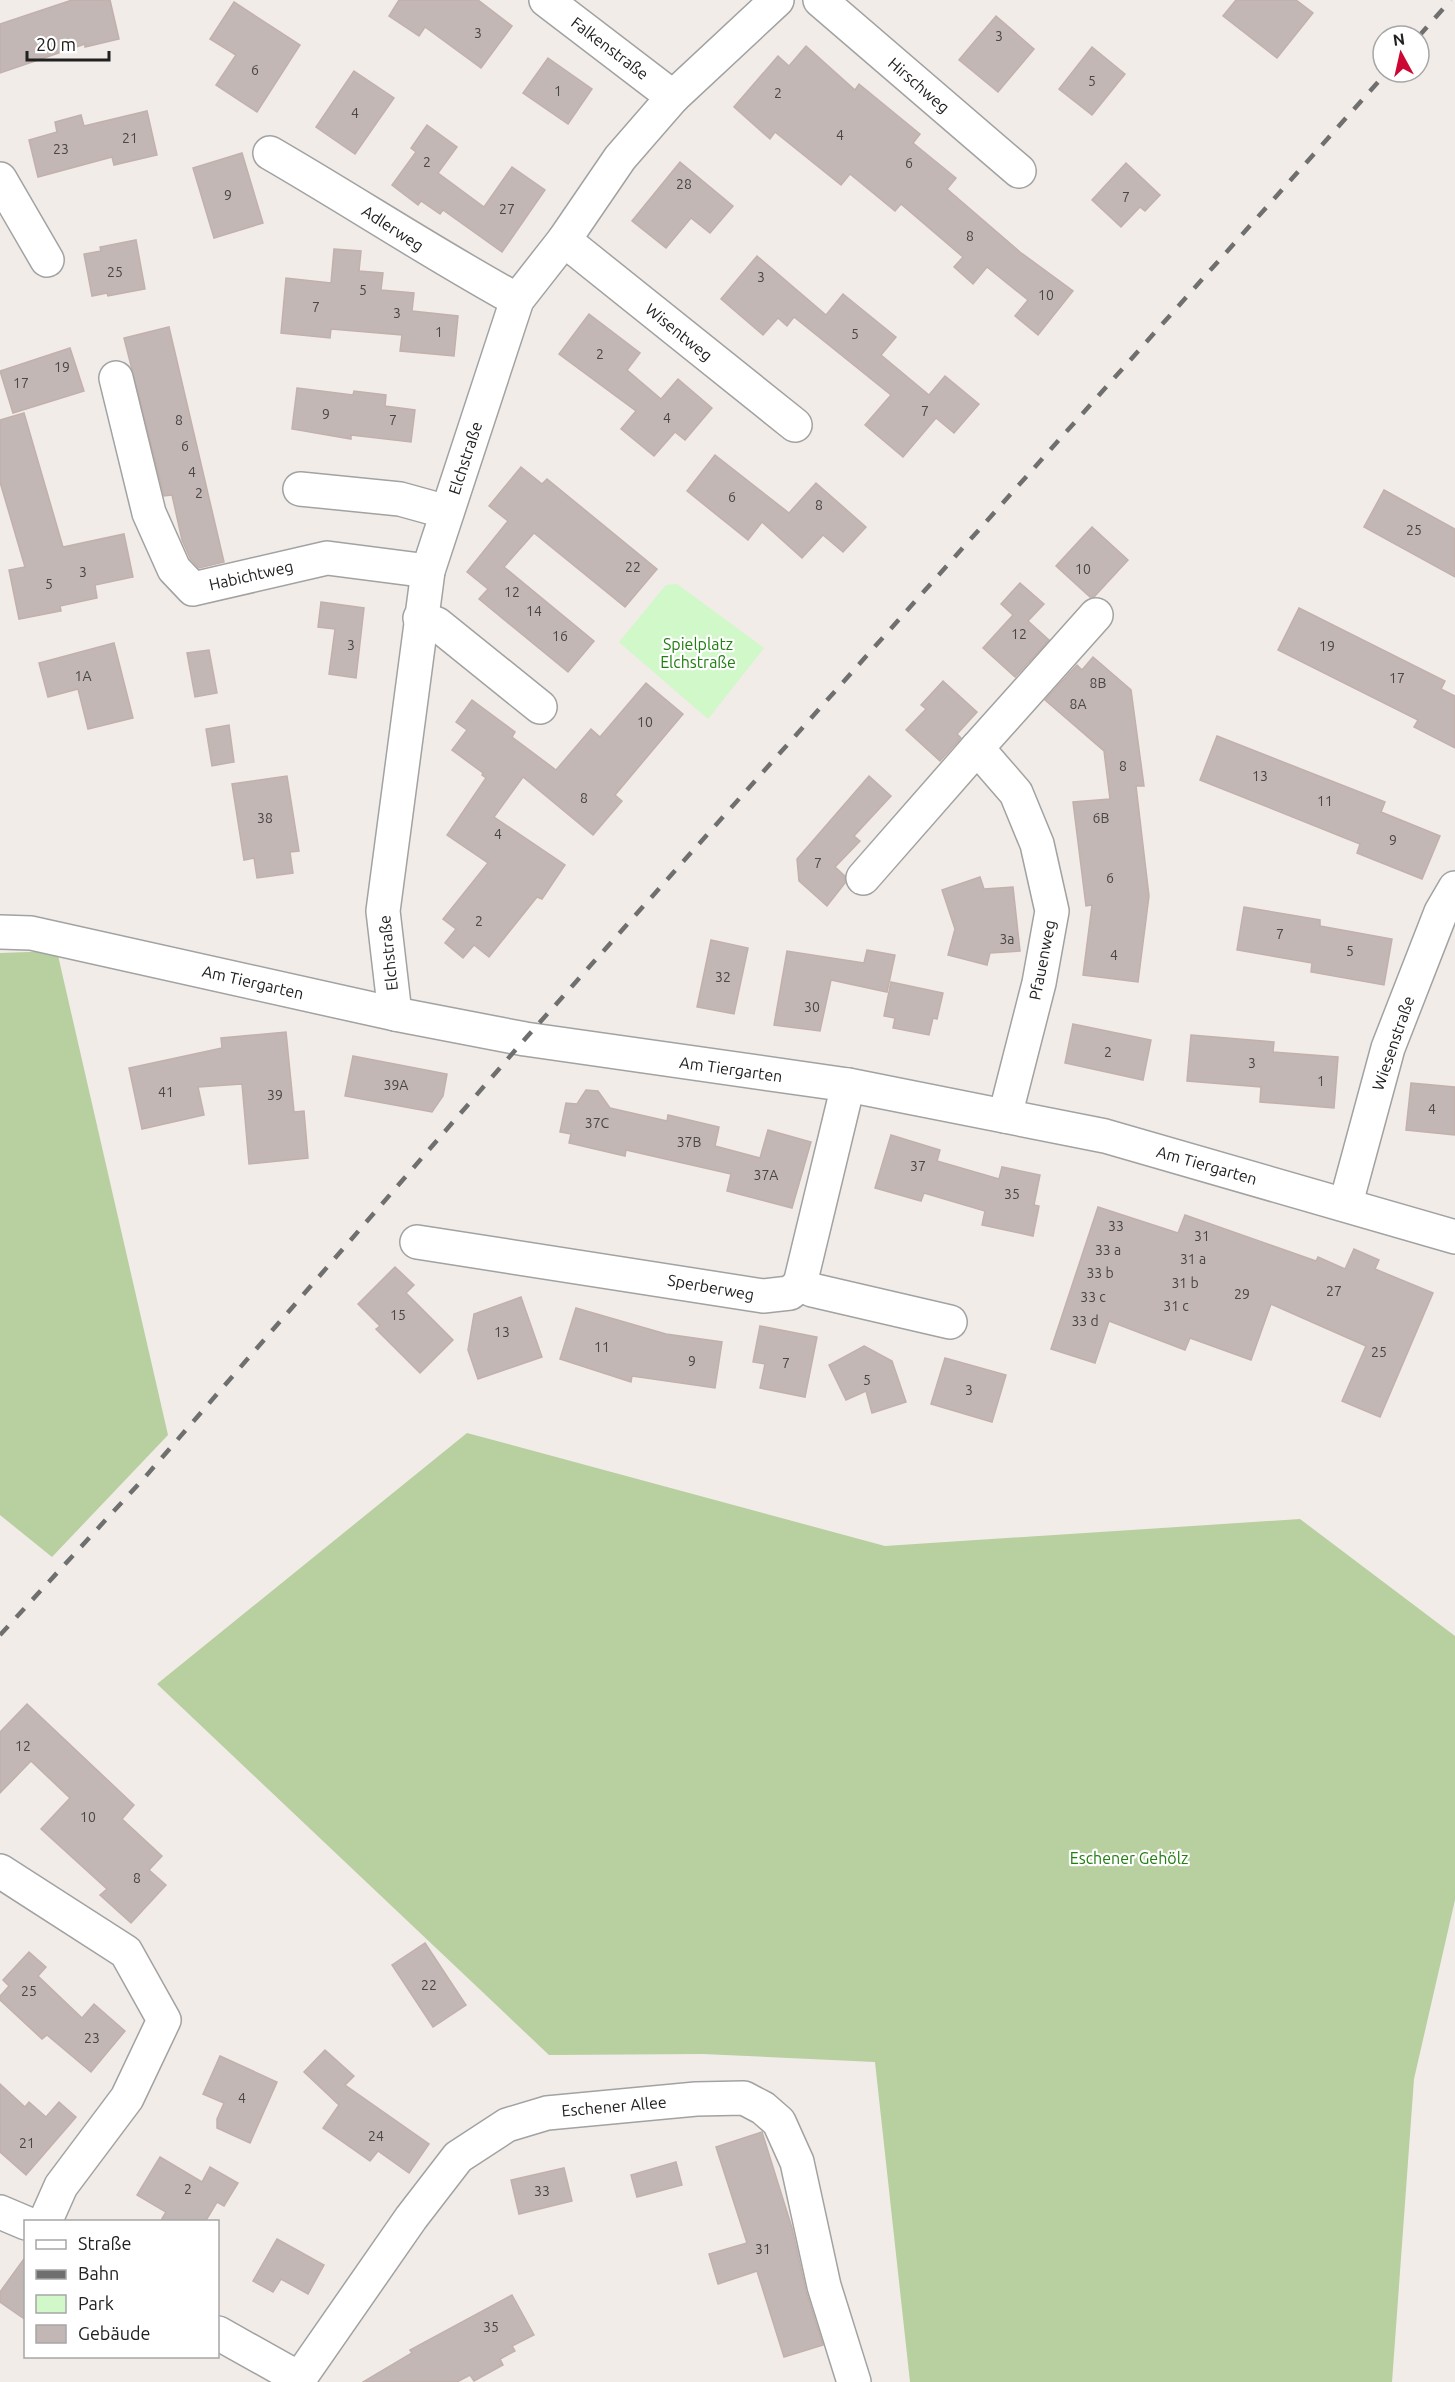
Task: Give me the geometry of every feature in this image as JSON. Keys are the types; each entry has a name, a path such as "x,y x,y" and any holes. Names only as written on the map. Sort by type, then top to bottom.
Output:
{"street":[{"name":"Falkenstraße","path":"546,0 673,97"},
{"name":"Elchstraße","path":"395,1014 383,911 428,571 517,300 564,240 620,158 673,97 777,0"},
{"name":"Hirschweg","path":"820,0 1019,171"},
{"name":"Adlerweg","path":"270,153 332,189 433,254 517,300"},
{"path":"0,178 47,260"},
{"name":"Wisentweg","path":"564,240 795,425"},
{"name":"Habichtweg","path":"116,378 149,513 174,569 194,589 327,558 428,571"},
{"path":"300,489 400,499 447,512"},
{"path":"863,878 1096,615"},
{"path":"420,618 437,624 540,707"},
{"name":"Pfauenweg","path":"977,748 1016,793 1037,844 1052,910 1039,983 1005,1116"},
{"name":"Wiesenstraße","path":"1346,1203 1388,1048 1441,912 1455,888"},
{"name":"Am Tiergarten","path":"0,932 31,933 395,1014 525,1039 848,1084 1105,1136 1346,1203 1455,1237"},
{"path":"848,1084 800,1284 812,1290 950,1322"},
{"name":"Sperberweg","path":"417,1242 764,1296 790,1293 800,1284"},
{"path":"0,1871 126,1952 164,2020 127,2098 61,2186 46,2220"},
{"name":"Eschener Allee","path":"298,2380 411,2218 458,2157 507,2125 547,2112 696,2098 744,2098 763,2108 779,2122 797,2163 824,2286 854,2382"},
{"path":"0,2212 24,2222"},
{"path":"219,2333 298,2380"}],"green space":[{"name":"Spielplatz Elchstraße","path":"677,584 764,648 708,719 619,642 666,585"},
{"path":"57,951 168,1435 52,1557 0,1515 0,953"},
{"name":"Eschener Gehölz","path":"467,1433 885,1546 1300,1519 1455,1636 1455,1900 1414,2079 1392,2382 910,2382 875,2062 703,2054 549,2055 157,1684"}],"building":[{"path":"72,0 110,0 119,39 85,47 85,44 0,73 0,24"},
{"path":"399,0 478,0 512,26 481,68 425,27 419,36 389,16"},
{"path":"1236,0 1296,0 1313,13 1277,58 1223,16"},
{"path":"234,2 300,45 257,112 216,85 236,55 210,39"},
{"path":"996,16 1034,49 998,92 959,60"},
{"path":"806,46 855,90 859,84 920,134 913,143 956,178 947,189 1020,252 1073,291 1038,335 1015,316 1028,300 987,267 973,284 954,267 963,257 901,204 895,211 850,174 841,185 775,132 770,139 734,107 778,56 789,66"},
{"path":"1092,47 1125,74 1092,115 1059,89"},
{"path":"548,58 592,89 568,124 523,93"},
{"path":"354,71 394,98 355,154 316,127"},
{"path":"147,111 157,155 114,165 112,157 38,177 29,140 57,132 55,122 81,115 84,126"},
{"path":"427,125 457,147 438,173 484,207 512,167 545,190 502,252 443,210 440,214 421,201 418,205 392,185 416,152 411,148"},
{"path":"242,153 263,223 214,238 193,168"},
{"path":"680,162 733,206 710,233 691,218 666,248 632,221"},
{"path":"1126,163 1160,195 1145,211 1140,207 1121,227 1092,200"},
{"path":"136,240 145,289 108,296 107,293 92,296 84,254 101,251 100,247"},
{"path":"334,249 361,251 359,271 383,273 381,290 414,293 412,311 458,316 454,356 400,351 402,335 331,329 330,338 281,333 286,278 331,283"},
{"path":"757,256 826,315 843,294 896,337 881,355 929,395 945,376 979,404 954,433 936,418 903,457 865,425 891,395 794,317 787,326 778,318 763,335 721,299"},
{"path":"589,314 640,353 627,370 661,399 678,379 712,408 685,440 675,432 654,456 621,429 636,411 559,354"},
{"path":"169,327 224,562 199,568 190,558 182,540 172,495 164,496 124,338"},
{"path":"70,348 84,391 13,413 0,371"},
{"path":"297,388 353,395 354,391 386,395 385,406 415,410 411,442 351,435 351,439 292,429"},
{"path":"24,413 63,547 124,534 133,577 95,585 97,598 60,606 61,611 19,619 9,570 25,567 0,482 0,420"},
{"path":"715,455 789,513 816,483 866,527 843,552 823,535 802,558 762,522 748,540 687,491"},
{"path":"521,467 542,484 547,479 657,569 625,607 534,533 504,567 594,641 568,672 479,599 488,589 467,572 508,521 489,506"},
{"path":"1384,490 1455,529 1455,577 1364,527"},
{"path":"1092,527 1128,560 1094,597 1090,597 1056,566"},
{"path":"1020,583 1044,604 1028,621 1049,640 1015,677 983,648 1013,615 1001,604"},
{"path":"321,602 364,608 356,678 329,674 335,629 318,627"},
{"path":"1299,608 1445,681 1441,689 1455,696 1455,748 1414,727 1418,720 1278,650"},
{"path":"114,643 133,718 88,729 78,689 48,697 39,663"},
{"path":"209,650 217,693 195,697 187,653"},
{"path":"1093,657 1131,690 1144,786 1136,786 1149,896 1138,982 1083,975 1092,905 1086,906 1073,802 1110,799 1104,751 1045,700 1077,665 1082,670"},
{"path":"943,681 977,712 957,734 961,738 940,761 906,730 926,709 921,705"},
{"path":"646,683 683,714 615,795 622,801 593,835 523,777 494,817 565,865 542,899 537,897 489,957 474,945 463,958 445,943 456,929 443,919 488,863 447,835 486,778 482,775 483,773 452,750 467,730 456,722 472,700 515,732 512,737 556,770 591,729 600,737"},
{"path":"229,725 234,762 212,766 206,729"},
{"path":"1217,736 1385,802 1381,812 1440,836 1422,879 1357,853 1360,844 1200,780"},
{"path":"287,776 299,851 290,852 293,873 257,878 254,858 244,860 232,784"},
{"path":"869,776 891,796 854,836 860,841 835,867 845,876 845,883 827,906 799,881 797,859"},
{"path":"980,877 984,889 1013,887 1020,951 990,953 987,965 948,955 955,929 942,890"},
{"path":"1244,907 1320,920 1320,926 1392,939 1384,985 1311,972 1312,963 1237,950"},
{"path":"711,940 748,948 734,1014 697,1007"},
{"path":"867,950 895,955 887,992 831,980 820,1031 774,1025 787,951 864,963"},
{"path":"891,982 943,993 937,1019 933,1018 929,1035 893,1028 895,1018 884,1016"},
{"path":"1073,1024 1151,1040 1143,1080 1065,1063"},
{"path":"286,1032 294,1112 304,1111 308,1158 249,1164 242,1084 198,1087 204,1115 142,1129 129,1068 222,1048 221,1038"},
{"path":"1191,1035 1274,1042 1273,1052 1338,1057 1334,1108 1260,1102 1261,1087 1187,1081"},
{"path":"353,1056 447,1074 443,1096 432,1112 345,1096"},
{"path":"1411,1083 1455,1087 1455,1135 1406,1130"},
{"path":"586,1090 598,1091 610,1108 667,1121 668,1115 719,1127 715,1146 760,1158 768,1130 811,1142 792,1208 727,1191 731,1174 626,1150 625,1156 569,1143 571,1134 560,1132 566,1103 577,1104"},
{"path":"891,1135 940,1150 937,1161 999,1179 1002,1167 1040,1175 1034,1205 1039,1206 1033,1236 982,1225 985,1211 924,1193 921,1201 875,1188"},
{"path":"1098,1207 1178,1233 1185,1215 1316,1261 1318,1257 1345,1269 1354,1249 1379,1260 1375,1269 1433,1293 1380,1417 1342,1401 1366,1346 1271,1304 1251,1360 1190,1338 1185,1350 1109,1321 1095,1363 1051,1349"},
{"path":"395,1267 414,1285 406,1293 453,1340 420,1373 376,1329 380,1326 358,1304"},
{"path":"521,1297 542,1357 478,1379 468,1350 474,1314"},
{"path":"576,1308 666,1334 722,1342 715,1388 632,1376 631,1382 560,1359"},
{"path":"760,1326 817,1337 805,1397 760,1388 765,1364 753,1362"},
{"path":"864,1346 892,1361 906,1402 872,1413 866,1391 846,1400 829,1365"},
{"path":"945,1358 1006,1375 992,1422 931,1404"},
{"path":"27,1704 134,1805 122,1819 162,1856 149,1870 166,1885 131,1923 100,1895 107,1889 41,1829 70,1798 31,1761 0,1793 0,1732"},
{"path":"425,1943 466,2005 433,2027 392,1965"},
{"path":"29,1952 46,1967 38,1976 82,2018 94,2004 125,2031 91,2072 47,2035 42,2039 0,2000 0,1996 9,1986 3,1980"},
{"path":"325,2050 354,2076 345,2085 429,2144 409,2173 378,2151 370,2161 323,2128 339,2105 304,2072"},
{"path":"220,2056 277,2082 250,2143 217,2128 217,2119 224,2103 203,2094"},
{"path":"0,2084 25,2107 29,2102 46,2117 59,2102 76,2117 26,2175 0,2152"},
{"path":"762,2132 792,2228 806,2291 823,2345 784,2357 757,2271 718,2284 709,2254 747,2243 716,2147"},
{"path":"160,2157 202,2182 210,2167 238,2183 224,2206 217,2202 206,2220 161,2220 166,2212 137,2195"},
{"path":"676,2162 682,2185 637,2197 631,2175"},
{"path":"564,2168 572,2201 519,2214 511,2180"},
{"path":"277,2239 324,2265 308,2294 281,2279 273,2292 253,2281"},
{"path":"24,2259 24,2319 0,2302 0,2292"},
{"path":"512,2295 534,2335 512,2346 515,2351 500,2359 503,2365 474,2381 470,2375 457,2382 363,2382 412,2353 410,2350"}],"railway":[{"path":"1430,24 1451,0"},
{"path":"0,1635 146,1476 525,1039 1376,84"}]}
